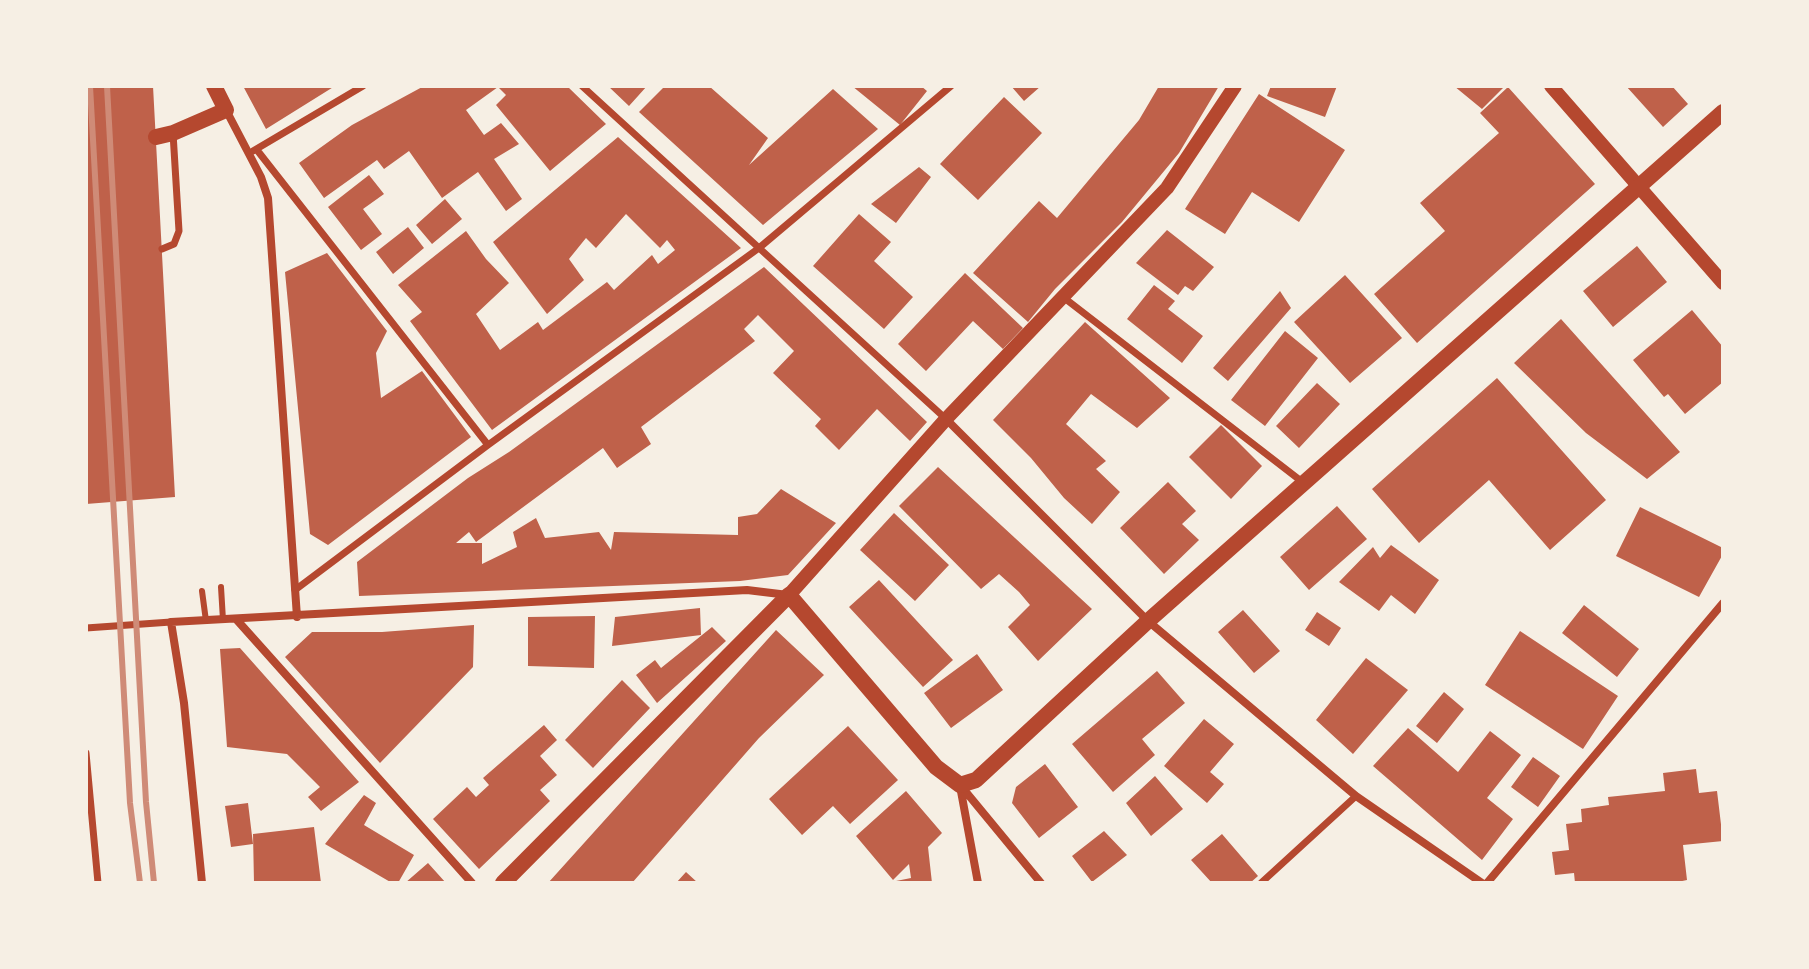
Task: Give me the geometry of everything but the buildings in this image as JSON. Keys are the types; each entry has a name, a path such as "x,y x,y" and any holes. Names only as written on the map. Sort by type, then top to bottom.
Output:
{"main road":[{"path":"165,135 226,110 214,86"},
{"path":"503,883 789,595 936,767 960,785 976,780 1148,621 1723,112"}],"street":[{"path":"247,154 363,86"},
{"path":"582,86 946,419 1148,621 1356,796 1484,883 1723,603"},
{"path":"86,628 747,590 789,595 946,419 1167,188 1235,86"},
{"path":"1551,86 1723,283"},
{"path":"295,590 759,248 944,88"},
{"path":"226,110 268,198 297,617"},
{"path":"162,249 174,244 179,231 165,135"},
{"path":"257,150 488,445"},
{"path":"1063,297 1305,484"},
{"path":"236,619 472,883"},
{"path":"171,622 184,703 202,883"},
{"path":"86,753 98,883"},
{"path":"960,785 978,883"},
{"path":"960,785 1041,883"},
{"path":"1261,883 1356,796"}],"lane":[{"path":"221,587 223,620"},
{"path":"202,591 206,621"}],"railway":[{"path":"90,86 130,803 140,883"},
{"path":"107,86 146,802 154,883"}]}
